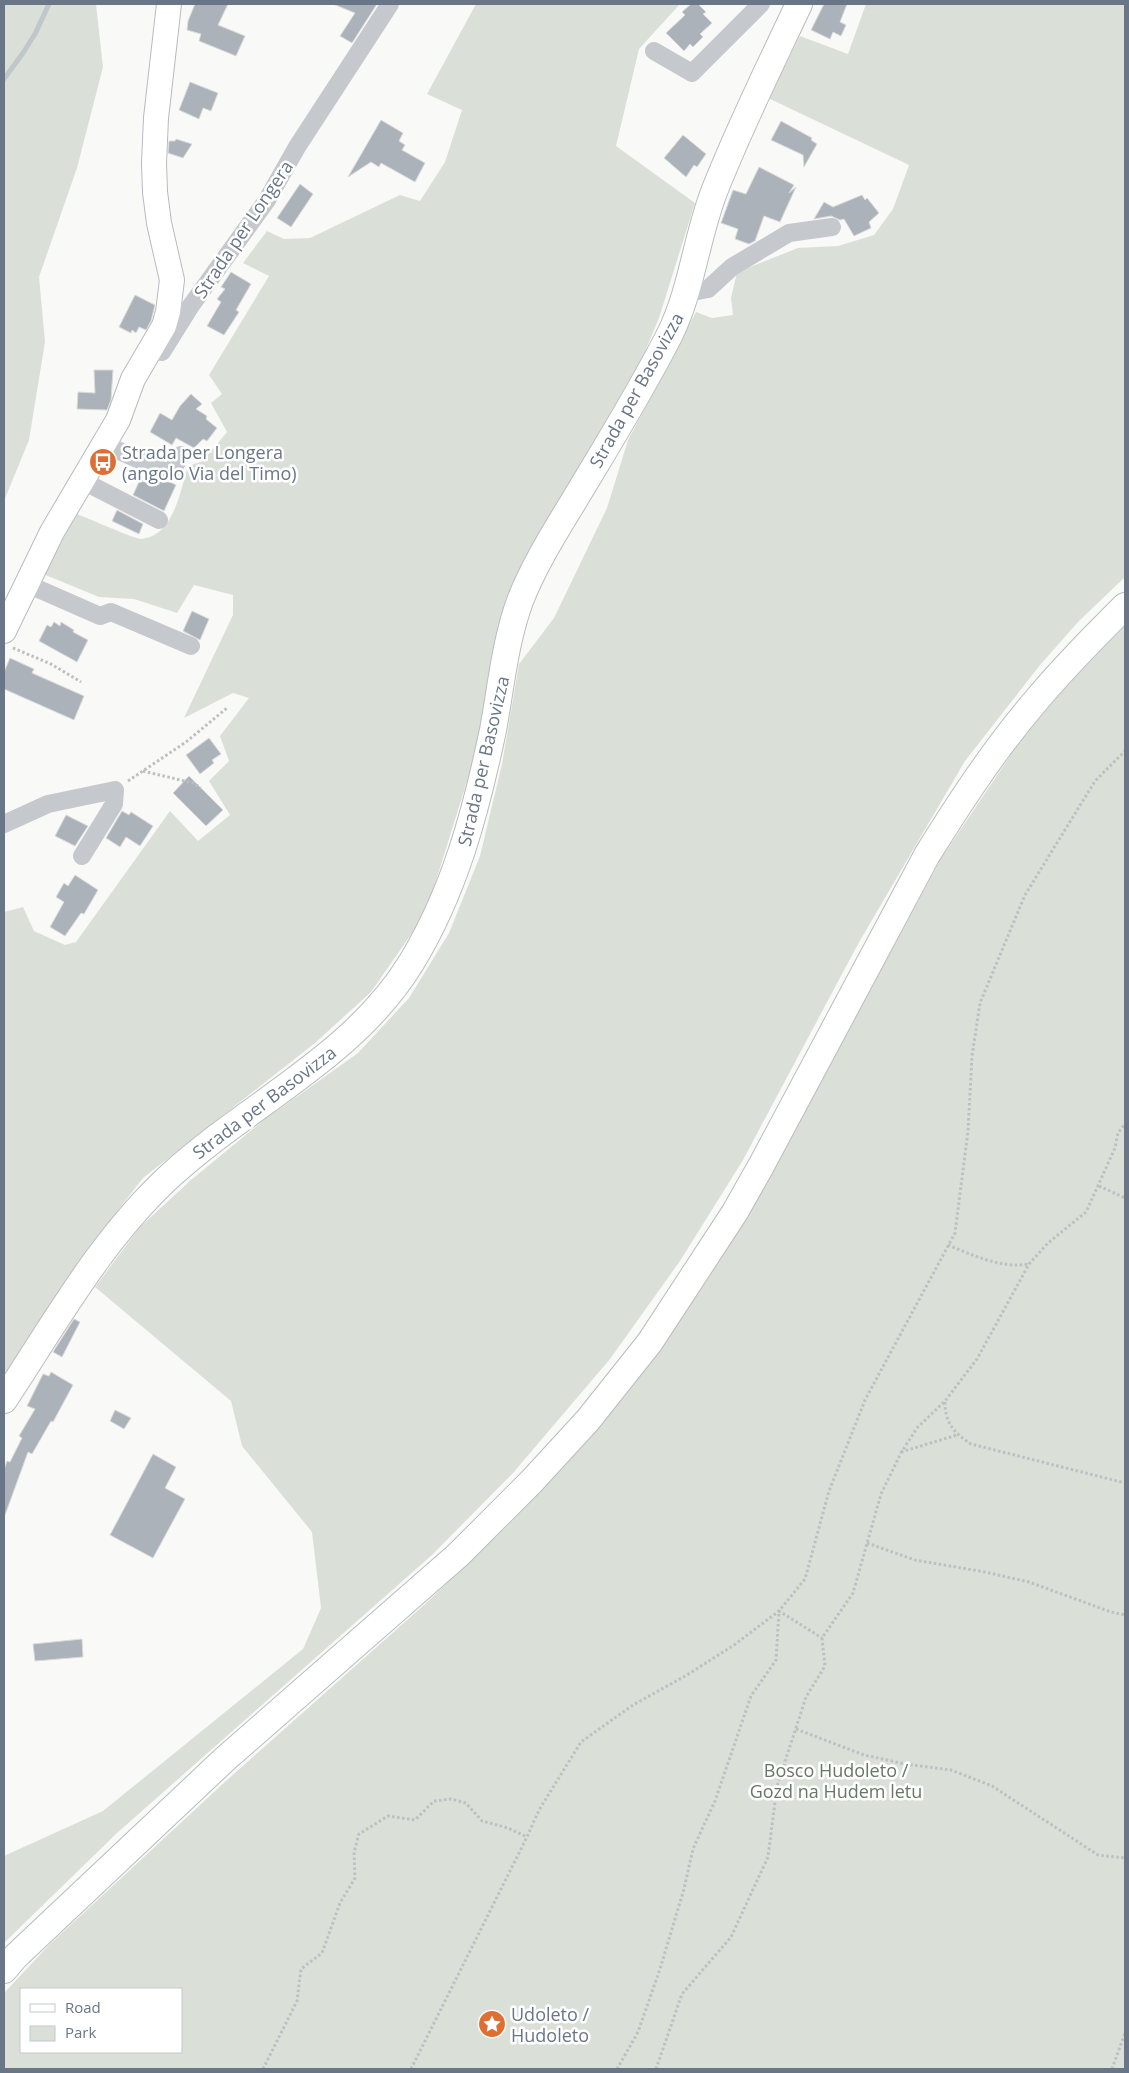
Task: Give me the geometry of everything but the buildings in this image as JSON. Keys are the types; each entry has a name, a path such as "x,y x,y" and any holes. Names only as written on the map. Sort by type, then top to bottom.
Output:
{"main road":[{"name":"Strada per Basovizza","path":"4,1400 96,1263 132,1215 169,1177 192,1157 333,1051 361,1026 388,997 410,965 432,926 452,880 469,833 489,746 511,633 526,586 648,375 680,311 688,289 713,194 799,4"},
{"path":"4,1970 16,1956 225,1759 458,1555 532,1481 588,1420 650,1342 735,1212 927,855 953,814 980,774 1034,703 1083,648 1125,606"}],"street":[{"name":"Strada per Longera","path":"126,402 133,379 164,326 168,312 172,280 159,223 154,163 156,118 169,4"},
{"name":"Strada per Longera","path":"6,638 27,584 52,532 104,444 126,402 152,369 190,307 267,200 302,139 390,4"},
{"path":"654,51 692,73 761,4"},
{"path":"688,289 698,291 708,289 732,267 789,233 832,227"},
{"path":"104,444 166,472 173,469 181,454"},
{"path":"81,480 159,520"},
{"path":"27,584 100,616 110,612 191,646"},
{"path":"4,824 48,804 115,790 114,804 82,856"}],"path":[{"path":"6,638 81,682"},
{"path":"115,790 186,742 227,708"},
{"path":"411,2069 543,1802 581,1742 633,1705 687,1676 734,1645 779,1611 805,1579 829,1491 865,1400 955,1233 968,1130 972,1056 980,1003 1025,895 1095,781 1125,751"},
{"path":"142,771 193,783 201,788"},
{"path":"656,2069 682,1994 731,1938 768,1857 777,1786 806,1698 825,1666 822,1638 853,1592 881,1494 901,1453 917,1428 945,1401 977,1359 1029,1264 1048,1243 1086,1212 1115,1148 1118,1133 1125,1124"},
{"path":"1099,1186 1125,1198"},
{"path":"948,1245 972,1255 1016,1266 1029,1264"},
{"path":"945,1401 945,1414 957,1435 971,1444 1125,1483"},
{"path":"901,1453 957,1435"},
{"path":"868,1543 915,1560 1029,1582 1111,1612 1125,1615"},
{"path":"779,1611 822,1638"},
{"path":"617,2069 638,2032 682,1898 693,1849 715,1801 751,1696 776,1660 779,1611"},
{"path":"796,1729 864,1755 905,1764 951,1770 992,1786 1098,1855 1125,1858"},
{"path":"263,2069 297,2001 301,1969 322,1953 340,1903 355,1878 354,1852 359,1834 388,1816 415,1820 434,1801 451,1799 466,1803 482,1821 508,1828 527,1837"},
{"path":"1112,2069 1125,2033"}],"green space":[{"path":"4,4 96,4 103,67 77,168 39,277 45,342 29,440 4,501"},
{"path":"476,4 680,4 639,49 616,146 695,203 659,318 630,388 531,549 505,605 481,736 426,913 371,992 315,1043 143,1178 94,1241 4,1376 4,912 23,907 34,931 65,945 76,942 170,811 198,841 230,815 209,781 229,761 220,736 249,698 233,693 184,718 233,615 233,595 194,585 177,613 134,599 99,597 43,574 77,514 141,539 152,536 161,530 174,511 188,466 203,461 227,432 211,403 222,394 209,375 269,276 243,263 267,231 284,239 310,238 400,195 420,201 445,162 462,110 427,94"},
{"path":"866,4 1125,4 1125,577 1079,621 1040,665 965,761 858,944 743,1160 680,1261 610,1359 513,1473 432,1555 117,1833 4,1943 4,1856 103,1811 303,1649 321,1608 312,1532 242,1446 231,1401 95,1287 140,1227 191,1180 264,1120 358,1053 409,998 449,933 480,856 502,764 519,664 554,618 607,508 628,440 696,312 712,318 733,315 731,298 737,272 798,248 838,246 874,235 893,209 909,165 768,98 800,36 848,54"},
{"name":"Bosco Hudoleto / Gozd na Hudem letu","path":"1125,623 1125,2069 4,2069 4,1993 50,1944 227,1780 424,1605 506,1527 623,1398 674,1327 812,1098 942,857 1029,728"}],"waterway":[{"path":"4,79 35,34 49,4"}],"place":[{"name":"Strada per Longera (angolo Via del Timo)","path":"103,462"},
{"name":"Udoleto / Hudoleto","path":"492,2024"}]}
